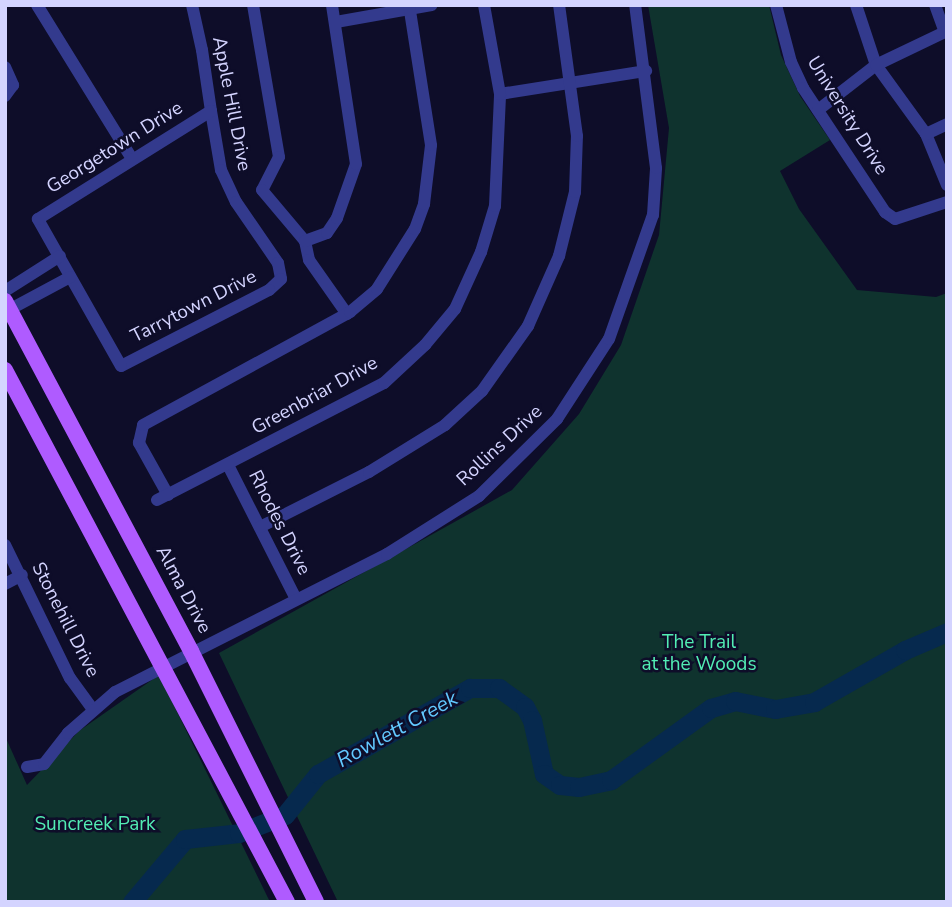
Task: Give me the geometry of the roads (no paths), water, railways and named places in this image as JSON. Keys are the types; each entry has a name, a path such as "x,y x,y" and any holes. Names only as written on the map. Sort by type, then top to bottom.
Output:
{"main road":[{"name":"Alma Drive","path":"7,308 191,652 236,748 315,899"},
{"path":"5,370 287,902"}],"street":[{"path":"37,5 132,159"},
{"name":"Apple Hill Drive","path":"192,5 221,170 236,202 278,264 281,279"},
{"path":"253,5 279,157 262,190 305,242 309,260 347,314 377,289 396,265 424,204 431,145 410,7"},
{"path":"305,242 327,233 337,218 356,164 332,5"},
{"path":"336,22 430,5"},
{"name":"Greenbriar Drive","path":"347,314 143,425 139,443 163,498 384,383 425,345 455,309 481,252 495,206 500,94 484,5"},
{"path":"260,527 415,447 482,391 505,361 546,291 569,217 577,136 572,83 559,5"},
{"name":"Rollins Drive","path":"27,766 44,764 93,710 164,666 387,554 479,496 537,442 585,382 609,339 653,215 656,168 646,71 635,5"},
{"name":"University Drive","path":"776,5 791,62 818,110 880,204 895,219 947,202"},
{"path":"856,5 876,65 926,134 947,185"},
{"path":"818,110 876,65 946,32 936,5"},
{"path":"5,67 13,85 5,96"},
{"path":"500,94 646,71"},
{"name":"Georgetown Drive","path":"60,256 38,219 212,111"},
{"path":"926,134 947,124"},
{"path":"5,291 60,256 70,276 7,308"},
{"name":"Tarrytown Drive","path":"70,276 121,366 276,286 281,279"},
{"name":"Rhodes Drive","path":"228,465 296,599"},
{"name":"Stonehill Drive","path":"5,545 22,575 70,678 93,710"},
{"path":"5,584 22,575"}],"waterway":[{"name":"Rowlett Creek","path":"132,902 185,839 239,833 285,815 318,774 470,688 499,688 525,707 532,720 544,774 560,785 579,787 611,780 711,708 735,701 775,709 814,702 905,650 947,632"}],"park label":[{"name":"The Trail at the Woods","path":"699,654"},
{"name":"Suncreek Park","path":"95,825"}]}
